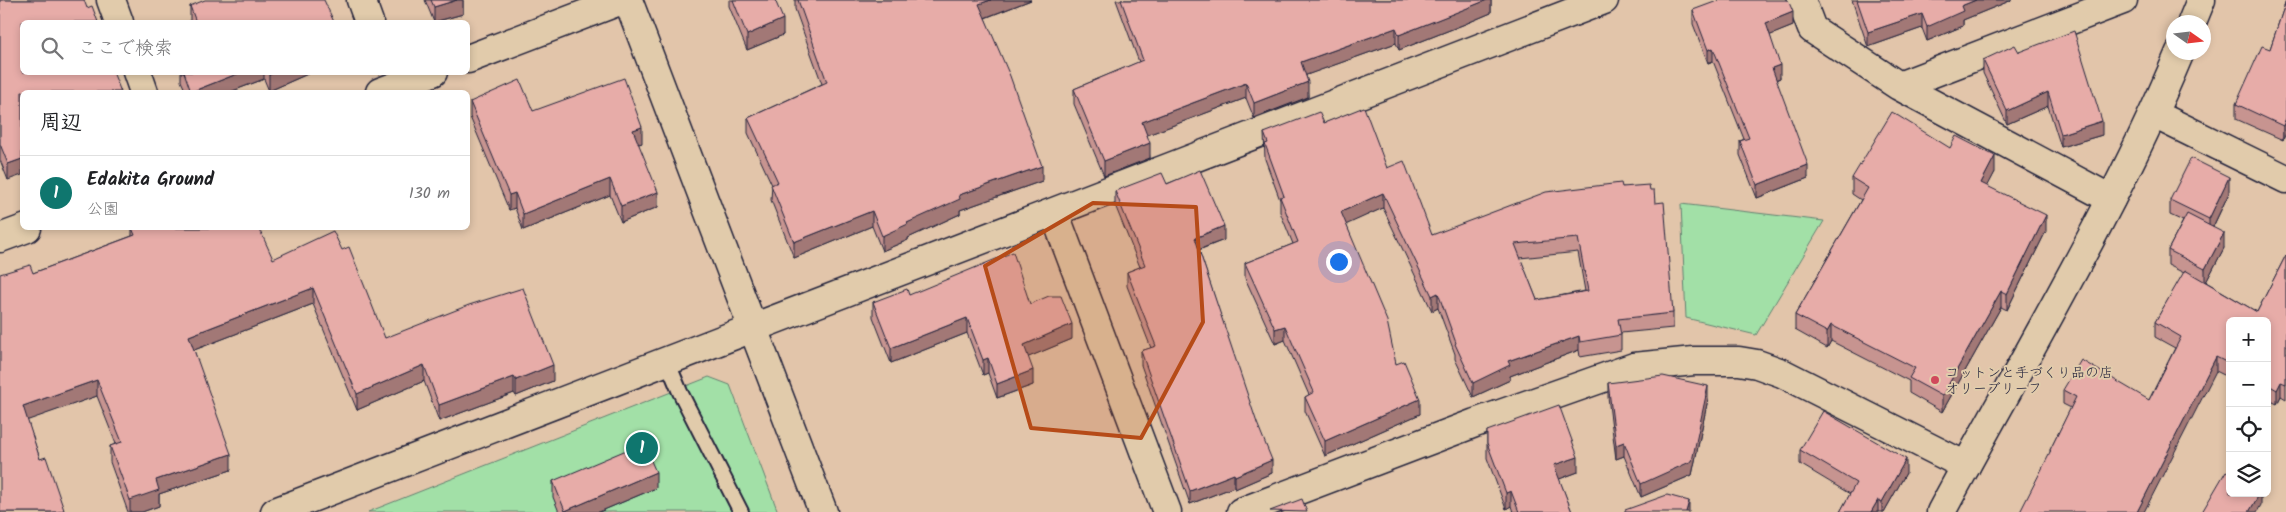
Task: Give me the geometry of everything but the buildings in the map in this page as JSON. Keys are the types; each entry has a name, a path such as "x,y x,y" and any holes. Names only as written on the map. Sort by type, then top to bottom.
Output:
{"street":[{"path":"111,0 118,20"},
{"path":"361,0 368,20"},
{"path":"470,58 622,0"},
{"path":"628,0 823,512"},
{"path":"275,512 1604,0"},
{"path":"1801,0 1812,29 1899,86 2111,199"},
{"path":"1899,86 2123,0"},
{"path":"2195,15 2201,0"},
{"path":"1941,512 2111,199 2154,114 2177,60"},
{"path":"138,75 143,90"},
{"path":"387,84 422,75"},
{"path":"2154,114 2286,179"},
{"path":"1054,212 1167,512"},
{"path":"0,238 22,230"},
{"path":"1242,512 1475,423 1625,370 1634,367 1694,361 1739,361 1757,364 1782,373 1966,466"}],"lane":[{"path":"668,361 680,392 741,512"}],"highlighted area":[{"path":"1093,203 1196,207 1203,322 1141,438 1031,428 985,266"}],"green space":[{"path":"1681,204 1824,221 1756,335 1686,318"},
{"path":"709,377 730,385 778,512 368,512"}],"place":[{"name":"コットンと手づくり品の店 オリーブリーフ","path":"1935,380"},
{"name":"Edakita Ground","path":"642,448"}]}
